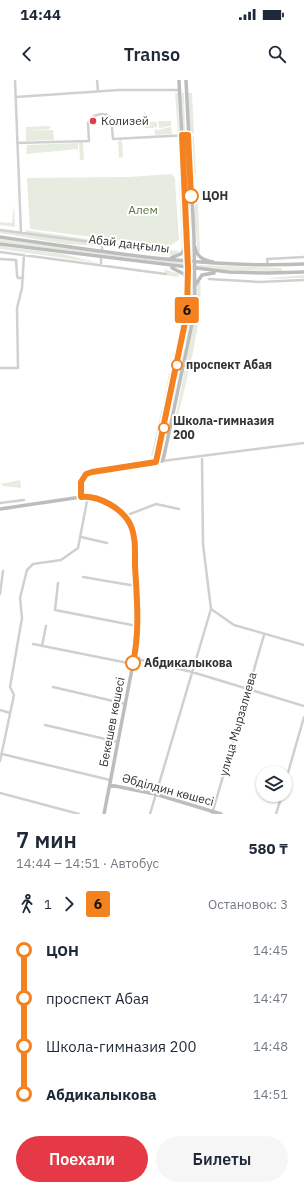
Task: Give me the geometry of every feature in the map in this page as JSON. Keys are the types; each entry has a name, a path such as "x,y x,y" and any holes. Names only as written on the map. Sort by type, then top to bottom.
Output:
{"main road":[{"path":"156,462 181,346 189,292 179,80"},
{"path":"81,497 81,482 86,474 162,461 194,313 194,238 186,80"},
{"path":"180,90 186,90"},
{"name":"Абай даңғылы","path":"0,237 194,262 230,265 304,264"},
{"path":"164,258 182,254 186,248 187,238"},
{"path":"194,238 196,253 202,259 230,265"},
{"path":"0,244 194,269 229,272 304,272"},
{"path":"286,265 287,273"},
{"path":"164,266 176,269 184,274 189,292"},
{"path":"195,291 198,279 202,275 229,272"},
{"path":"181,346 187,346"},
{"path":"168,406 174,406"},
{"path":"0,509 88,496 111,506 124,516"},
{"name":"Бекешев көшесі","path":"104,814 126,704 138,626 132,531 124,516"},
{"name":"Әбділдин көшесі","path":"110,785 155,794 212,813 221,814"}],"street":[{"path":"15,80 21,233"},
{"path":"98,80 98,91"},
{"path":"16,97 150,88 180,90"},
{"path":"17,143 89,141 88,123 93,116 98,115 107,115 111,118 113,139 188,135"},
{"path":"0,230 167,252"},
{"path":"102,243 102,250"},
{"path":"0,252 166,274"},
{"path":"0,368 16,369 19,367 17,308 23,278 24,255"},
{"path":"268,265 267,259 304,257"},
{"path":"0,258 15,259 17,262 16,275 18,278 23,278"},
{"path":"101,258 101,265"},
{"path":"209,279 259,282 304,280"},
{"path":"162,461 202,458 304,443"},
{"path":"150,814 211,609 203,544 202,458"},
{"path":"0,761 14,695 10,687 22,618 20,598 24,578 28,567 33,564 61,560 78,548 88,496"},
{"path":"0,503 24,500"},
{"path":"124,516 156,504 179,509"},
{"path":"81,537 107,543"},
{"path":"0,594 3,571"},
{"path":"83,577 136,586"},
{"path":"58,583 55,609 57,611 138,626"},
{"path":"211,609 234,625 264,635 304,645"},
{"path":"42,646 46,626"},
{"name":"улица Мырзалиева","path":"212,813 264,635"},
{"path":"33,644 133,664"},
{"path":"135,653 141,660 192,672 304,706"},
{"path":"53,687 126,704"},
{"path":"0,710 10,713"},
{"path":"290,766 304,717"},
{"path":"45,725 119,742"},
{"path":"2,754 110,780"},
{"path":"0,793 79,814"},
{"path":"276,814 280,802"}],"green space":[{"path":"175,93 178,93 179,134 178,134"},
{"path":"182,93 184,93 185,134 183,132"},
{"path":"188,93 192,93 194,133 190,133"},
{"path":"144,112 147,114 148,122 157,122 157,128 154,126 154,128 145,128"},
{"path":"158,121 171,121 171,126 162,128 161,125 161,128 159,128"},
{"path":"50,126 50,129 27,131 53,130 54,140 26,141 26,127"},
{"path":"171,127 172,134 155,135 155,129 158,130"},
{"path":"192,136 194,136 196,175 192,172"},
{"path":"178,137 180,138 182,173 180,176"},
{"path":"184,137 187,137 187,175 185,174"},
{"path":"122,140 123,157 119,158 118,141"},
{"path":"79,142 83,142 84,160 80,160"},
{"path":"78,143 78,149 26,154 27,145"},
{"name":"Алем","path":"172,174 175,179 179,240 168,247 30,229 27,178 129,177"},
{"path":"182,179 184,248 182,252 179,180"},
{"path":"186,179 189,179 192,259 189,259"},
{"path":"14,204 15,227 0,225 0,222 12,223"},
{"path":"195,204 198,204 200,252 198,253 194,216"},
{"path":"0,230 100,244 100,246 65,244 0,233"},
{"path":"25,230 95,240 95,242 27,233"},
{"path":"0,239 185,263 186,265 0,242"},
{"path":"105,241 178,251 180,254 174,256 105,246 168,253 169,251"},
{"path":"0,246 63,254 99,263 0,249"},
{"path":"195,265 282,268 282,271 229,270 196,267"},
{"path":"101,266 166,274 164,269 180,274 178,277"},
{"path":"190,272 193,273 193,309 191,328 185,345 183,343 190,304"},
{"path":"304,275 304,278 269,279 270,278"},
{"path":"183,277 186,288 183,322 181,325 184,302"},
{"path":"200,280 197,333 176,425 174,425 197,307 197,286"},
{"path":"183,347 185,349 173,405 171,403"},
{"path":"169,373 173,379 166,403 163,404"},
{"path":"172,407 162,456 159,456 169,408"},
{"path":"162,408 165,408 154,455 151,456"},
{"path":"20,480 21,488 3,486 1,484"}],"bus line":[{"name":"6","path":"133,663 137,643 138,609 134,543 130,523 117,510 102,501 88,496 81,497 81,482 82,478 86,474 92,472 156,462 185,328 189,292 182,135 188,135 191,196"}],"place":[{"name":"Колизей","path":"93,121"},
{"name":"ЦОН","path":"191,196"},
{"name":"проспект Абая","path":"177,365"},
{"name":"Школа-гимназия 200","path":"164,428"},
{"name":"Абдикалыкова","path":"133,663"}]}
